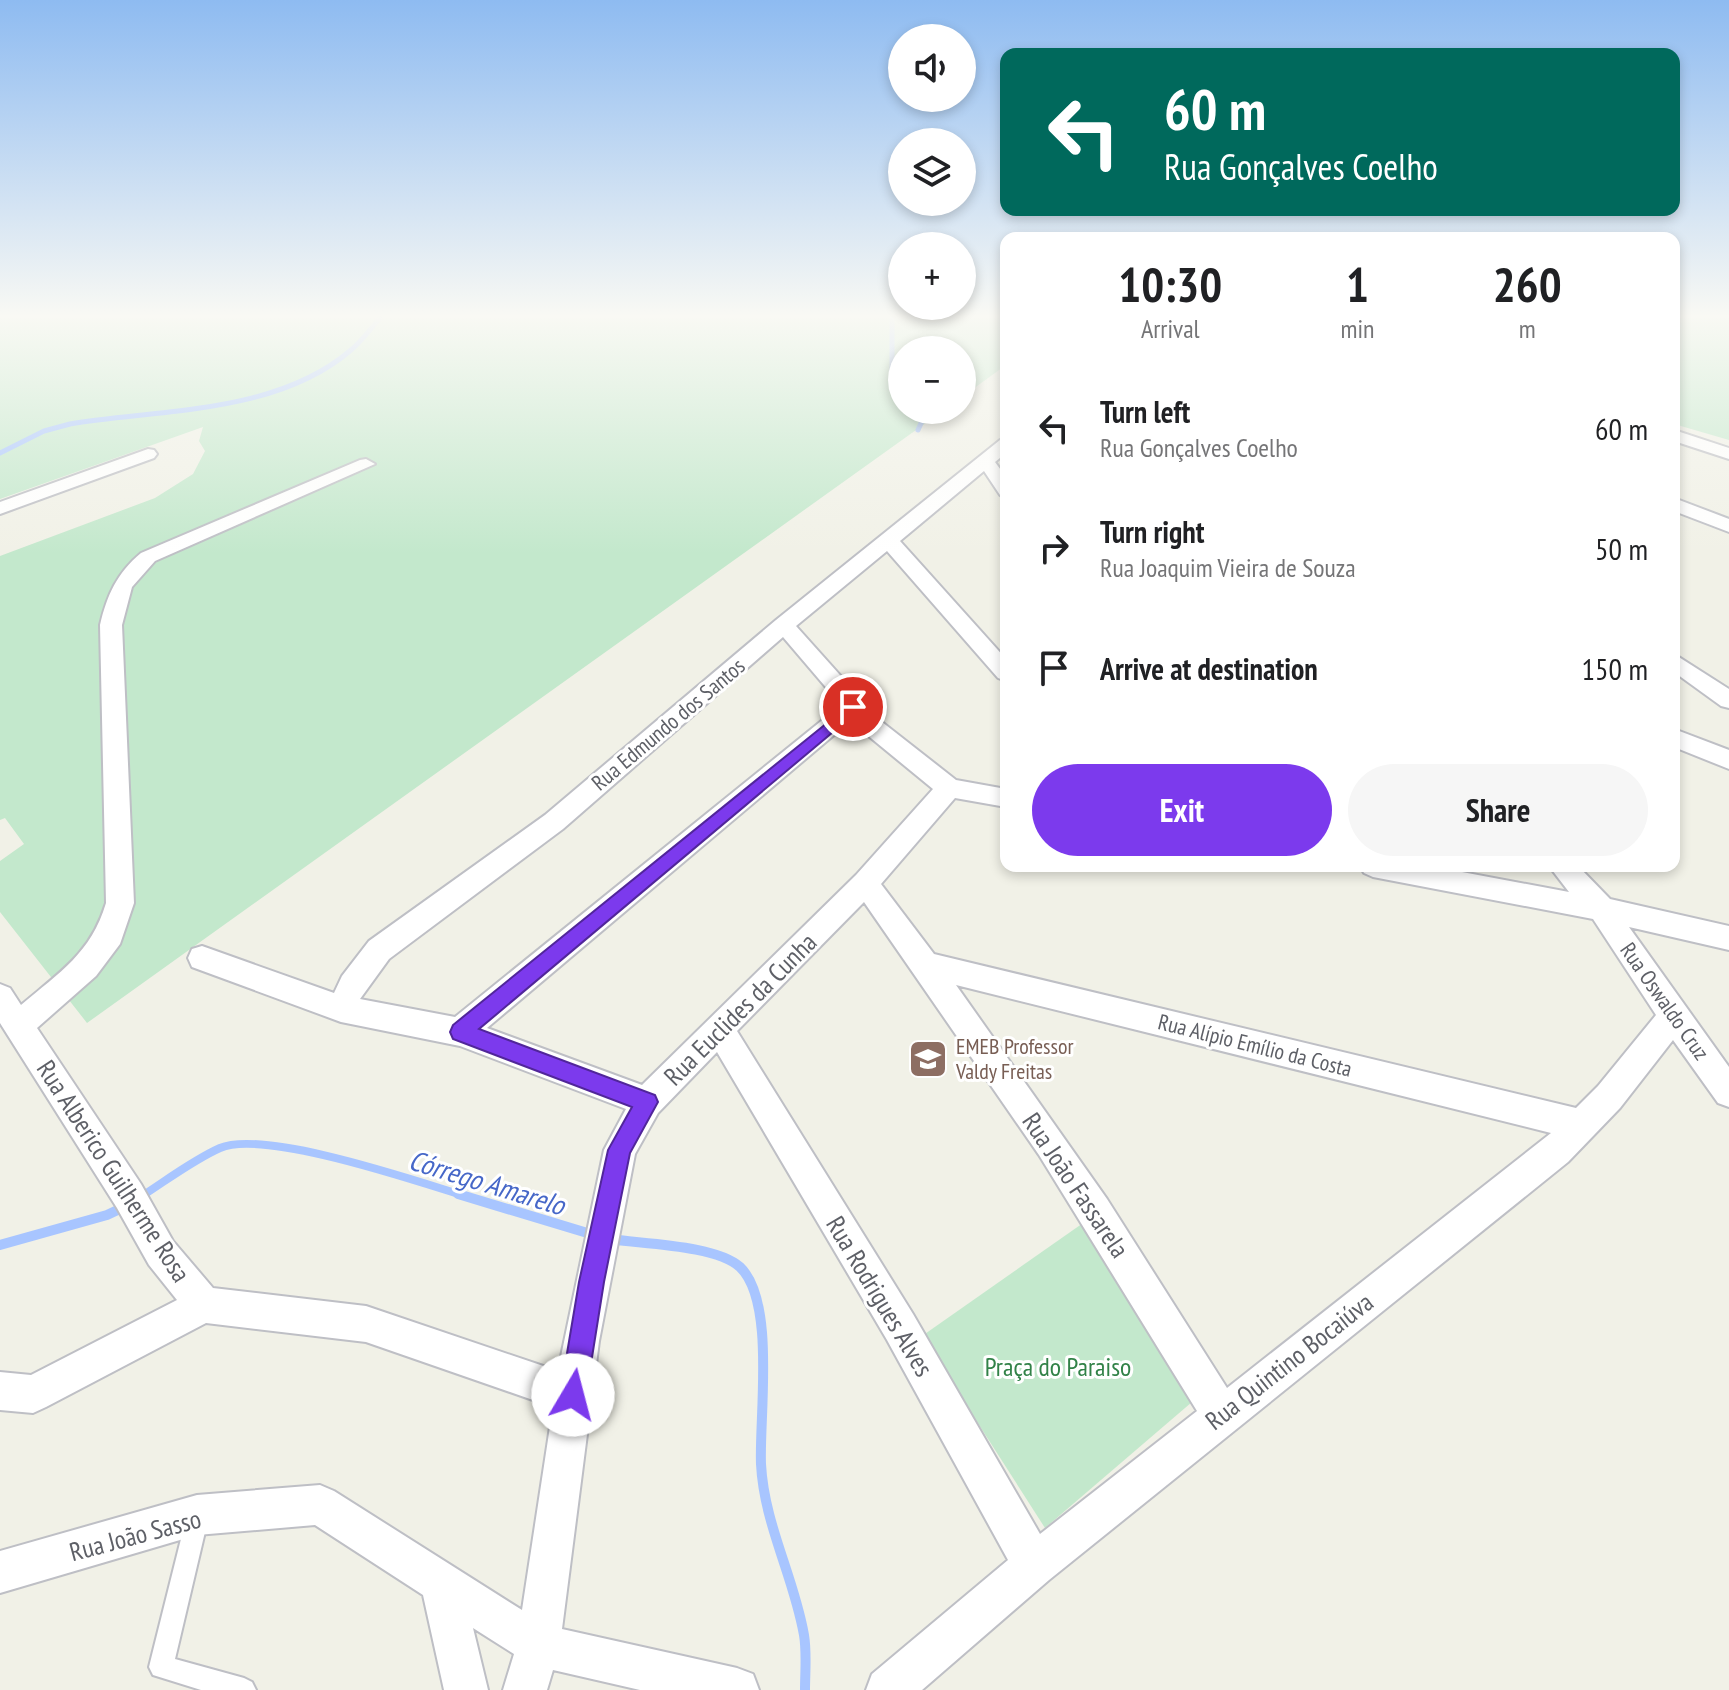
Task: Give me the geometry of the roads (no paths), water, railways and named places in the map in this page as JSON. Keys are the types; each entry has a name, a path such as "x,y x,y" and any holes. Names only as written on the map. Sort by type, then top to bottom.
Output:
{"street":[{"path":"1680,437 1729,454"},
{"name":"Rua Edmundo dos Santos","path":"341,1009 357,977 379,950 542,831 784,625 1000,449"},
{"path":"0,508 148,454"},
{"path":"986,461 1000,482"},
{"path":"18,1026 86,967 110,936 120,903 111,625 122,582 148,557 366,464"},
{"path":"1680,506 1729,526"},
{"path":"888,539 1000,666"},
{"path":"784,625 874,728 949,788 1000,797"},
{"path":"1680,665 1729,700"},
{"path":"460,1032 853,707"},
{"path":"1680,740 1729,760"},
{"name":"Rua Euclides da Cunha","path":"525,1690 538,1645 573,1395 601,1235 620,1150 647,1102 865,883 949,788"},
{"path":"1405,872 1602,909 1729,938"},
{"name":"Rua Oswaldo Cruz","path":"1568,872 1602,909 1673,1016 1729,1092"},
{"name":"Rua João Fassarela","path":"865,883 927,965 1088,1201 1160,1310 1221,1415"},
{"path":"202,958 341,1009 460,1032 647,1102"},
{"name":"Rua Alípio Emílio da Costa","path":"927,965 1583,1125"},
{"name":"Rua Alberico Guilherme Rosa","path":"0,997 132,1202 161,1253 204,1305 366,1324 573,1395"},
{"name":"Rua Quintino Bocaiúva","path":"888,1690 1034,1565 1556,1151 1609,1097 1673,1016"},
{"name":"Rua Rodrigues Alves","path":"720,1030 900,1327 1034,1565"},
{"path":"0,1391 33,1394 204,1305"},
{"name":"Rua João Sasso","path":"0,1572 197,1515 320,1505 538,1645 737,1690"},
{"path":"441,1583 466,1690"}],"lane":[{"path":"197,1515 161,1667 244,1690"}],"waterway":[{"path":"0,453 44,431 70,424 179,411 257,397"},
{"path":"918,430 921,424"},
{"name":"Córrego Amarelo","path":"145,1194 210,1153 241,1144 270,1145 341,1159 465,1196"},
{"name":"Córrego Amarelo","path":"141,1196 145,1194"},
{"name":"Córrego Amarelo","path":"458,1194 594,1235"},
{"name":"Córrego Amarelo","path":"0,1245 107,1215 124,1207"},
{"name":"Córrego Amarelo","path":"610,1239 714,1254 740,1267 751,1283 762,1332 763,1486 804,1635 805,1690"}],"place":[{"name":"EMEB Professor Valdy Freitas","path":"928,1059"}],"park label":[{"name":"Praça do Paraiso","path":"1058,1366"}]}
